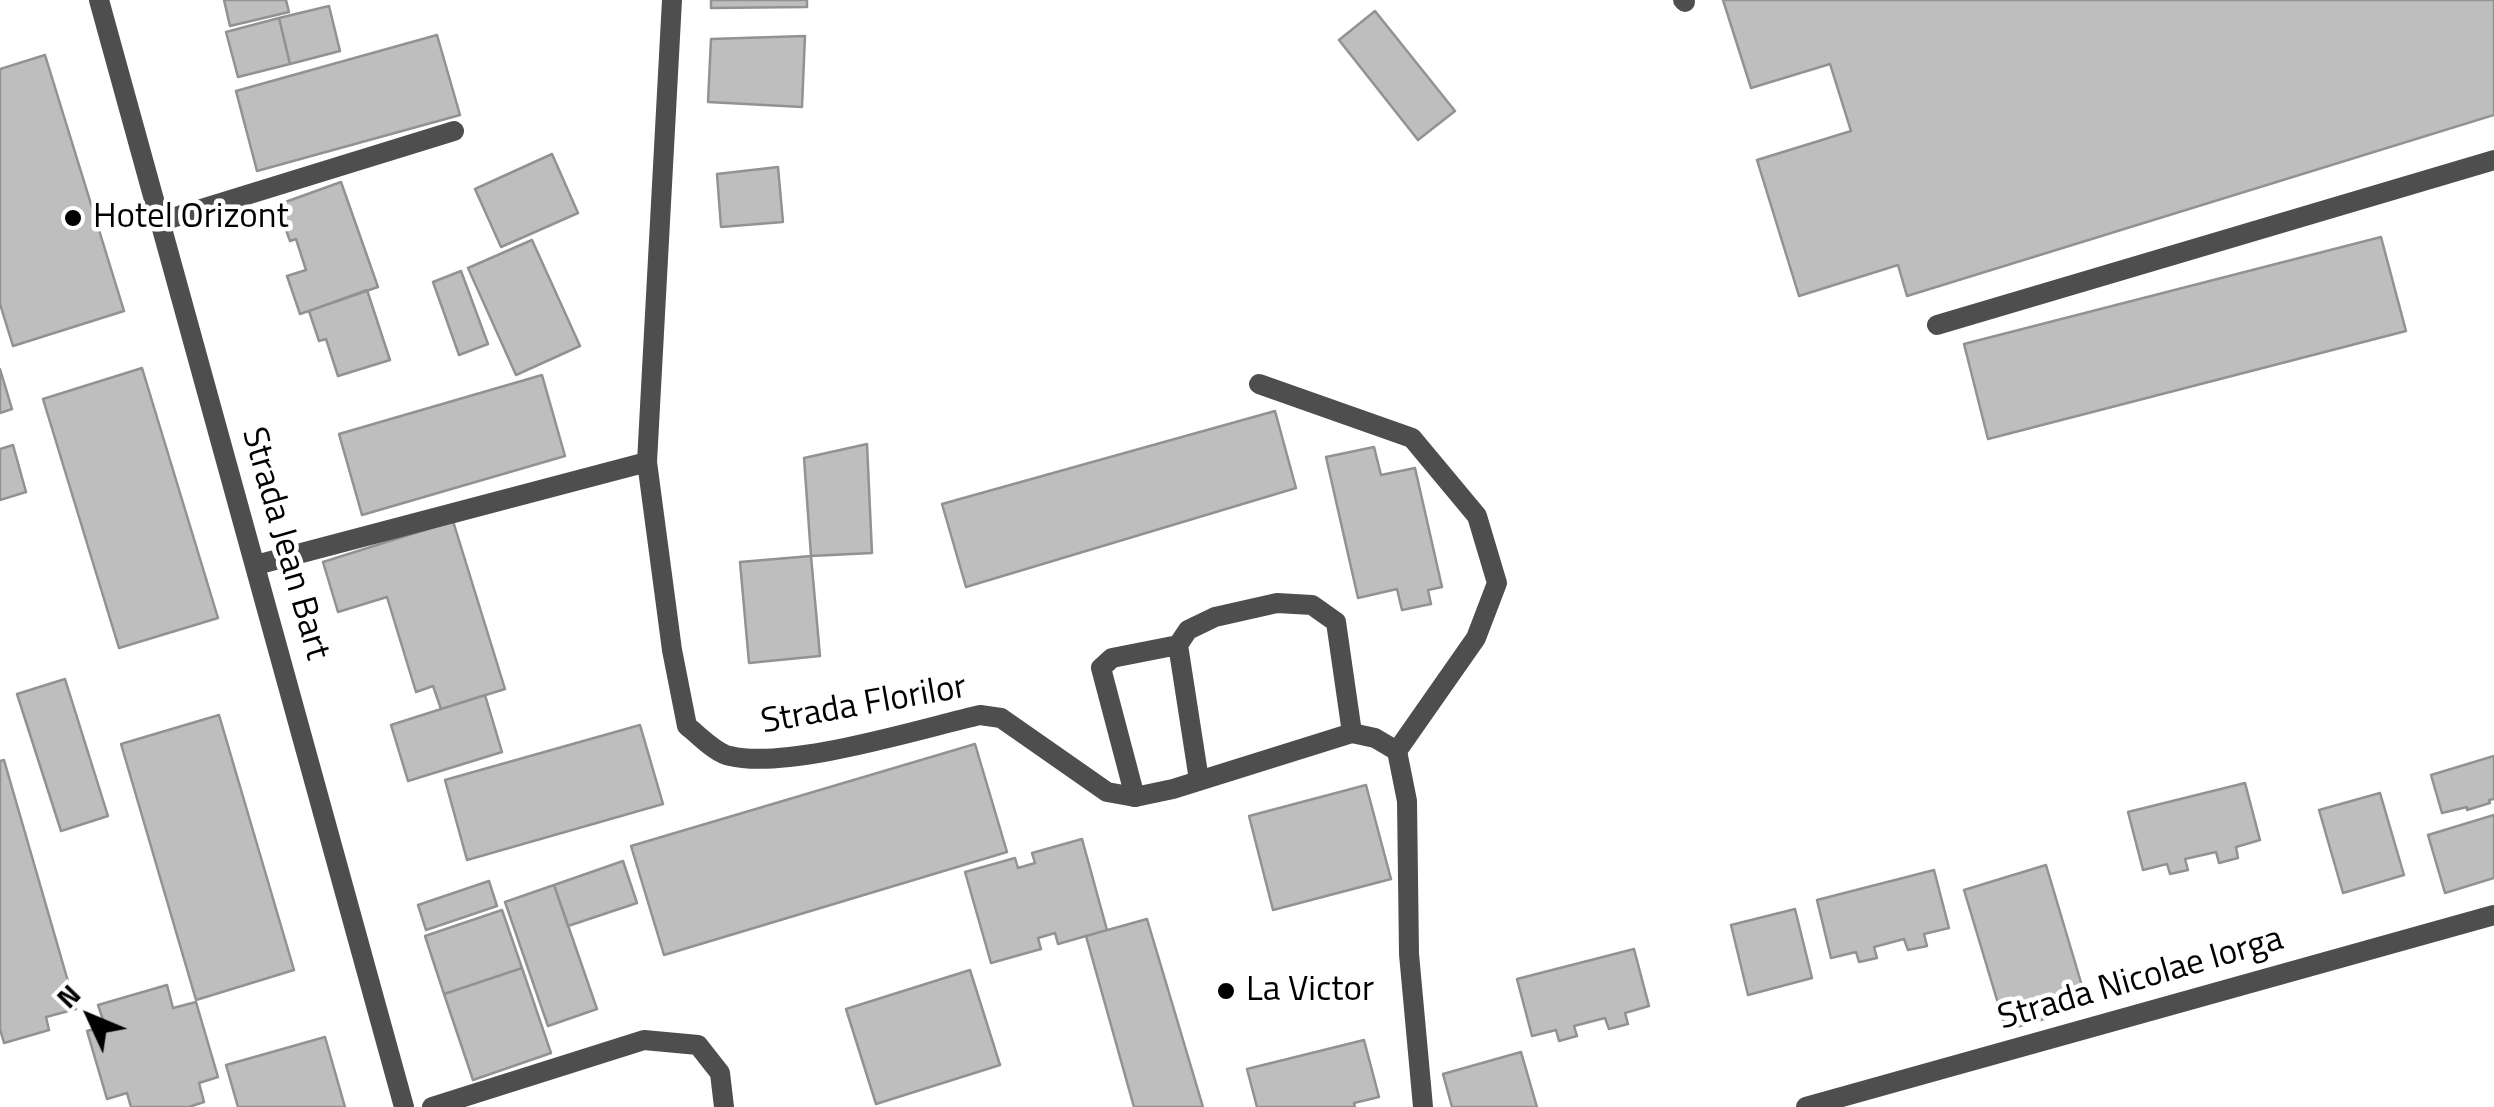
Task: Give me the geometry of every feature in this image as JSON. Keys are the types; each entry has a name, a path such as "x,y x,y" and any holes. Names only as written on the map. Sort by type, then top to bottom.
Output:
{"street":[{"name":"Strada Jean Bart","path":"99,0 404,1107"},
{"name":"Strada Florilor","path":"672,0 647,462 672,650 687,726 726,756 753,759 805,755 980,715 1001,718 1107,792 1135,797"},
{"path":"159,222 454,131"},
{"path":"1937,325 2494,160"},
{"path":"1259,384 1412,438 1478,516 1497,583 1476,638 1397,751"},
{"path":"256,565 647,462"},
{"path":"1199,780 1178,645 1188,630 1216,617 1277,604 1312,605 1336,622 1352,733"},
{"path":"1178,645 1112,658 1101,668 1135,797 1352,733 1375,738 1397,751 1408,801 1409,954 1423,1107"},
{"name":"Strada Nicolae Iorga","path":"1806,1107 2494,915"},
{"path":"432,1107 644,1040 698,1046 720,1073 724,1107"}],"building":[{"path":"224,0 286,0 289,12 230,26"},
{"path":"711,0 807,0 807,7 711,8"},
{"path":"1723,0 2494,0 2494,115 1907,296 1898,265 1799,296 1757,160 1851,131 1830,64 1751,88"},
{"path":"329,6 340,51 290,64 279,18"},
{"path":"1375,11 1455,111 1418,140 1339,40"},
{"path":"279,18 290,64 238,77 226,32"},
{"path":"437,35 460,115 257,171 236,91"},
{"path":"805,36 802,107 708,102 711,39"},
{"path":"45,55 124,311 13,346 0,304 0,69"},
{"path":"552,154 578,213 501,247 475,189"},
{"path":"778,167 783,222 721,227 717,174"},
{"path":"341,182 378,287 300,314 287,276 306,270 296,239 290,241 277,205"},
{"path":"2381,237 2406,331 1988,439 1964,344"},
{"path":"532,240 580,346 516,375 468,268"},
{"path":"461,271 488,344 459,355 433,282"},
{"path":"367,290 390,360 338,376 326,339 319,341 309,311"},
{"path":"142,368 218,618 119,648 43,399"},
{"path":"0,369 12,409 0,413"},
{"path":"542,375 565,456 362,515 339,434"},
{"path":"1275,411 1296,488 966,587 942,504"},
{"path":"867,444 872,553 811,556 804,458"},
{"path":"13,445 26,492 0,500 0,449"},
{"path":"1374,447 1381,475 1415,468 1442,587 1428,590 1431,604 1402,610 1397,589 1358,598 1326,457"},
{"path":"453,521 505,689 441,709 433,686 416,692 387,597 338,612 323,562"},
{"path":"811,556 820,656 749,663 740,562"},
{"path":"65,679 108,816 61,831 17,694"},
{"path":"485,695 502,752 408,781 391,725"},
{"path":"219,715 294,970 196,1000 121,744"},
{"path":"640,725 663,804 467,860 445,780"},
{"path":"975,744 1007,852 664,955 631,846"},
{"path":"2494,756 2494,799 2467,810 2442,813 2431,775"},
{"path":"4,760 76,1009 46,1017 49,1030 4,1043 0,1029 0,761"},
{"path":"2245,783 2260,840 2236,847 2238,858 2219,863 2216,852 2185,859 2188,870 2170,874 2167,864 2143,870 2128,812"},
{"path":"1366,785 1391,879 1273,910 1249,816"},
{"path":"2380,793 2404,875 2343,893 2319,810"},
{"path":"2494,815 2494,878 2445,893 2428,835"},
{"path":"1082,839 1107,930 1058,944 1055,933 1038,938 1041,949 991,963 965,872 1015,858 1018,868 1035,863 1032,853"},
{"path":"623,861 637,903 568,926 554,885"},
{"path":"2046,865 2088,1006 2006,1030 1964,890"},
{"path":"1934,870 1949,928 1924,934 1927,946 1908,950 1904,939 1874,947 1877,958 1859,962 1856,952 1831,958 1817,900"},
{"path":"489,881 497,906 426,930 418,905"},
{"path":"554,885 597,1009 548,1026 505,902"},
{"path":"1795,909 1812,978 1748,995 1731,925"},
{"path":"502,910 522,968 444,994 425,936"},
{"path":"1147,919 1203,1107 1134,1107 1086,936"},
{"path":"1634,949 1649,1006 1625,1013 1628,1024 1609,1029 1605,1018 1574,1026 1577,1036 1559,1041 1556,1030 1532,1036 1517,979"},
{"path":"522,968 551,1053 473,1080 444,994"},
{"path":"970,970 1000,1065 876,1104 846,1009"},
{"path":"167,985 173,1008 196,1002 218,1077 199,1083 204,1102 189,1107 131,1107 127,1093 107,1099 87,1031 105,1026 98,1005"},
{"path":"325,1037 345,1107 238,1107 226,1065"},
{"path":"1364,1040 1379,1097 1354,1103 1355,1107 1257,1107 1247,1069"},
{"path":"1521,1052 1537,1107 1452,1107 1443,1074"}],"place":[{"name":"Hotel Orizont","path":"73,218"},
{"name":"La Victor","path":"1226,991"}]}
